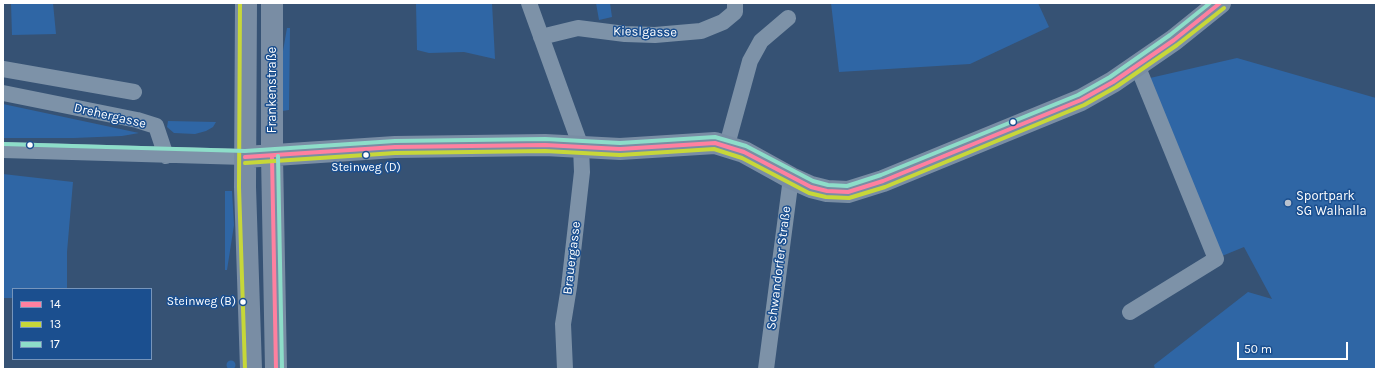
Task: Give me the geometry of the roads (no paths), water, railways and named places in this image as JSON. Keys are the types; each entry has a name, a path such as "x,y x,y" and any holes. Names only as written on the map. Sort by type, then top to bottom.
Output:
{"street":[{"name":"Frankenstraße","path":"246,3 245,157 251,369"},
{"name":"Frankenstraße","path":"272,3 272,156 276,369"},
{"path":"529,3 581,147"},
{"name":"Kieslgasse","path":"541,37 578,28 625,34 655,35 701,31 723,22 735,12 735,3"},
{"path":"3,150 166,156 245,157 395,147 545,145 620,149 715,143 727,145 744,152 791,178 827,192 848,192 865,188 1081,100 1177,38 1220,3"},
{"path":"727,145 750,60 761,41 788,18"},
{"path":"1130,312 1216,259 1137,65"},
{"name":"Drehergasse","path":"3,69 134,92"},
{"name":"Drehergasse","path":"3,93 137,120 156,126 166,156"},
{"name":"Brauergasse","path":"565,369 563,324 569,287 582,172 581,147"},
{"name":"Schwandorfer Straße","path":"766,369 791,178"}],"place":[{"name":"Steinweg (D)","path":"366,155"},
{"name":"Sportpark SG Walhalla","path":"1288,203"},
{"name":"Steinweg (B)","path":"243,302"}]}
